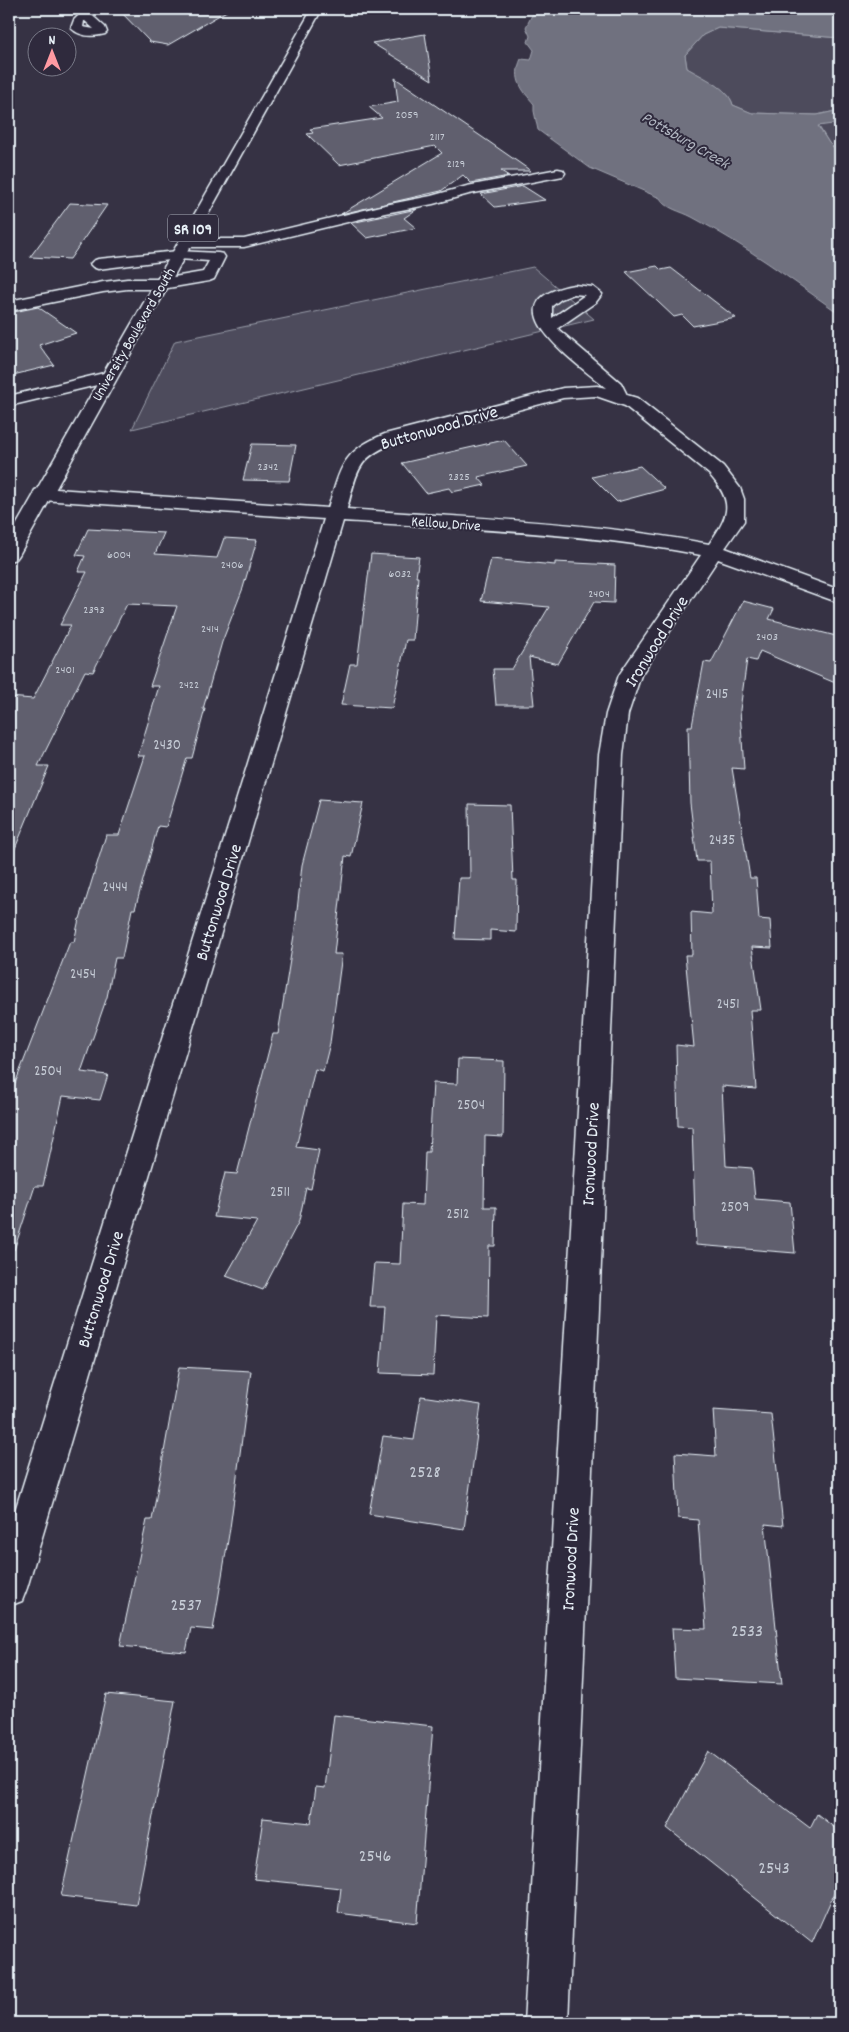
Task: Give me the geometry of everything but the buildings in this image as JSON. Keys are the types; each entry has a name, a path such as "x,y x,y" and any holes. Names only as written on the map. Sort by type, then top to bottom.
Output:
{"street":[{"name":"University Boulevard South","path":"9,555 318,9"},
{"path":"98,264 181,249 244,243 433,200 467,190 558,172"},
{"path":"9,306 103,287 127,284 162,284 209,276 218,257 181,249"},
{"path":"549,327 561,343 616,387 608,394"},
{"path":"9,401 108,378"},
{"name":"Buttonwood Drive","path":"9,1588 349,470 356,456 370,447 391,438 563,394 608,394"},
{"name":"Ironwood Drive","path":"546,2023 611,756 617,714 630,675 734,521 736,501 728,484 716,470 631,402 608,394"},
{"name":"Kellow Drive","path":"42,494 573,531 651,539 714,551 840,597"}],"shaded area":[{"path":"718,28 840,38 840,110 817,115 752,113 733,105 726,93 720,88 687,68 685,55 703,35"},
{"path":"840,123 840,154 829,143 818,125"},
{"path":"533,267 594,319 132,429 175,341"}],"water":[{"name":"Pottsburg Creek","path":"538,9 809,9 840,14 840,38 718,28 703,35 685,55 687,68 721,88 733,105 752,113 817,115 840,110 840,123 818,126 829,143 840,154 840,314 731,239 666,205 660,198 590,168 538,130 534,104 522,89 518,78 518,66 521,59 531,60 534,50 528,42 530,36 526,27 532,15 537,14"}]}
